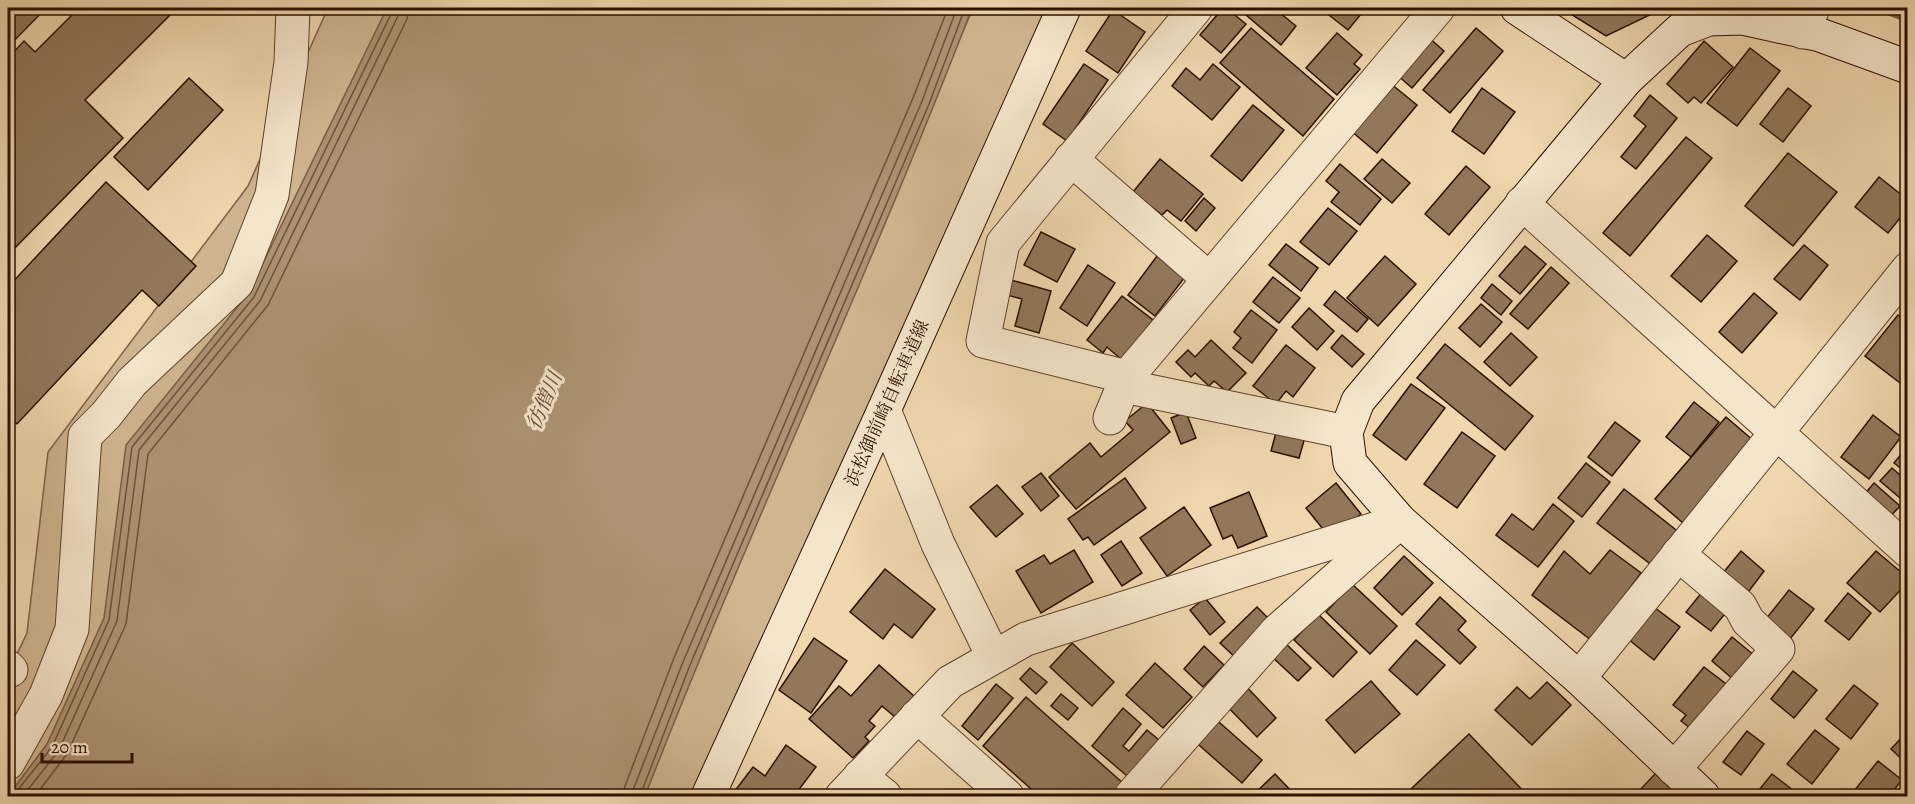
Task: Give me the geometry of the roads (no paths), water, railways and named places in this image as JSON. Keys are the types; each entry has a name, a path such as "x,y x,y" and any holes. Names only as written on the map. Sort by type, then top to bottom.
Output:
{"street":[{"path":"8,763 46,695 72,628 85,436 106,415 132,382 237,283 272,195 291,62 293,8"},
{"name":"浜松御前崎自転車道線","path":"708,796 1064,8"},
{"path":"1196,8 1003,243 983,341 1126,381 1346,432"},
{"path":"1110,418 1126,381 1438,8"},
{"path":"1517,8 1626,80"},
{"path":"1703,796 1579,678 1400,521 1350,464 1346,432 1358,401 1522,203 1626,80 1680,30 1710,19 1810,16 1820,35 1908,67"},
{"path":"1071,159 1209,279"},
{"path":"1522,203 1908,551"},
{"path":"1579,678 1908,269"},
{"path":"884,410 938,544 993,656"},
{"path":"885,796 851,786 950,682 993,656 1026,639 1400,521"},
{"path":"1131,796 1277,631 1400,521"},
{"path":"1674,769 1778,649 1748,621 1740,606 1678,554"},
{"path":"917,716 1007,796"}],"water":[{"name":"彷僧川","path":"387,8 972,8 892,206 725,598 645,796 8,796 47,744 104,618 126,445 248,294"}],"waterway":[{"path":"1881,8 1908,18"}]}
